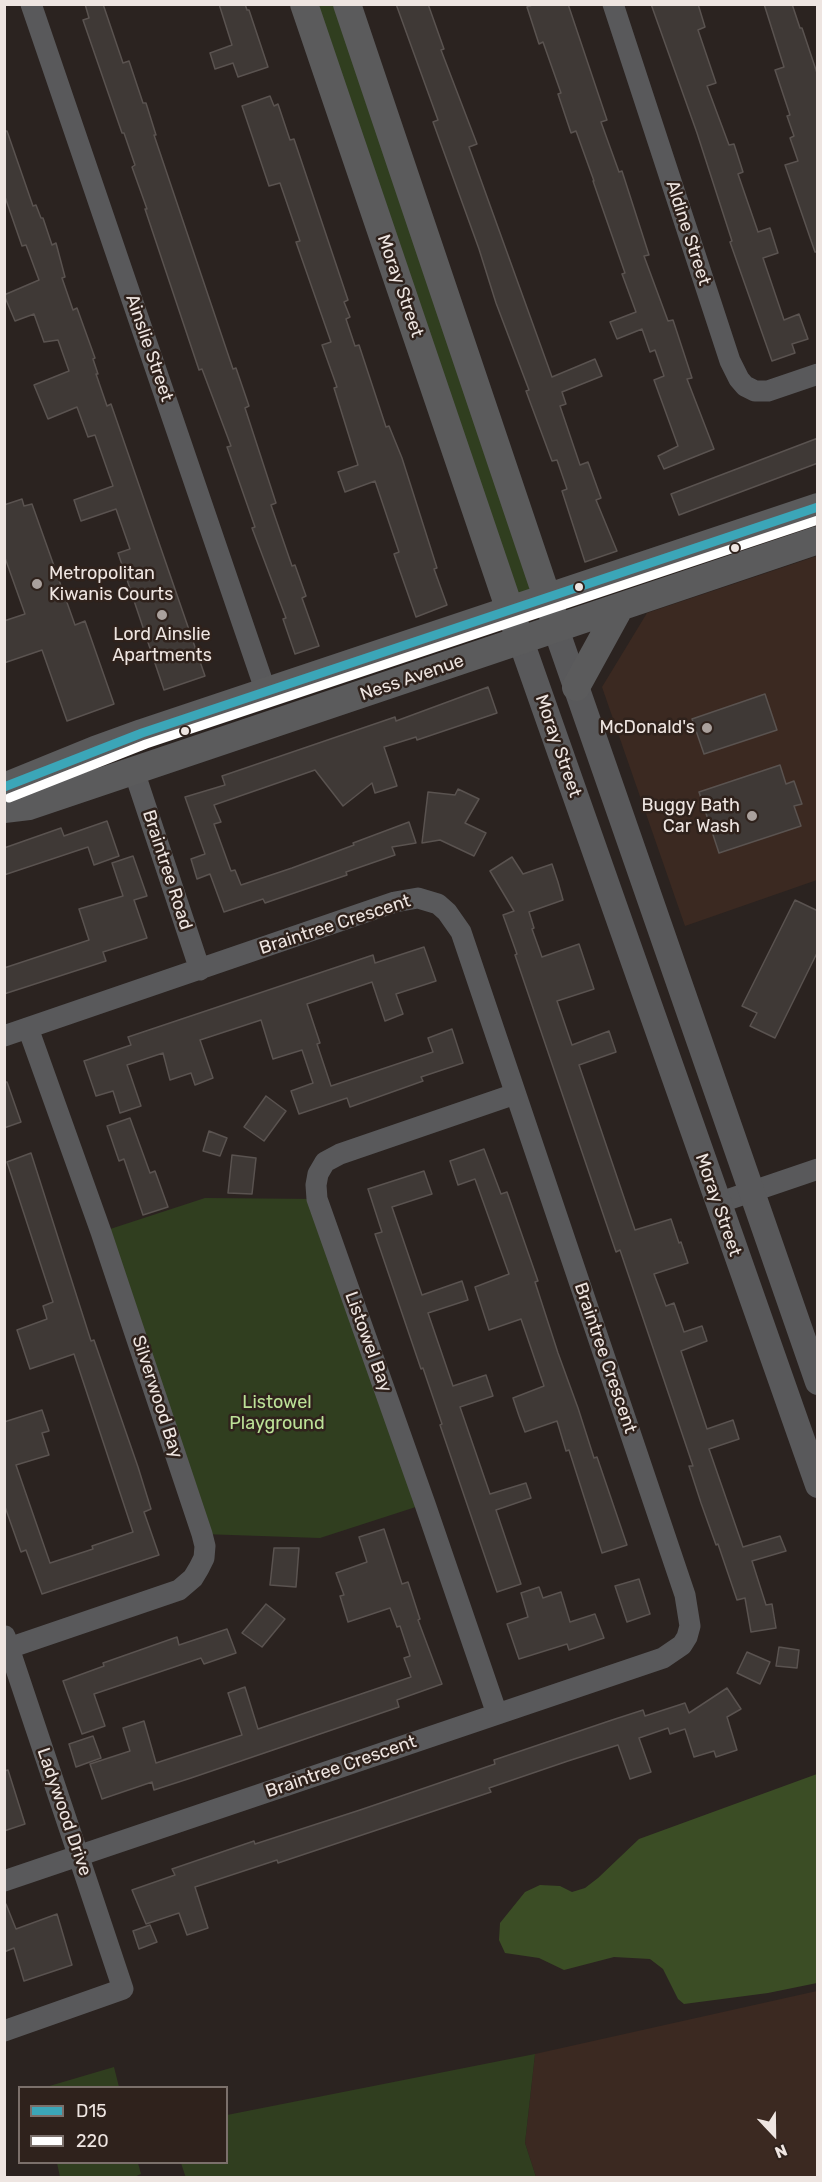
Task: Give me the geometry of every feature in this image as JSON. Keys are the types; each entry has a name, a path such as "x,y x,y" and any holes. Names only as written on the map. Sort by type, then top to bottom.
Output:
{"main road":[{"name":"Moray Street","path":"304,4 521,641"},
{"name":"Moray Street","path":"347,4 548,597 556,629"},
{"name":"Ness Avenue","path":"4,788 95,750 818,507"},
{"name":"Ness Avenue","path":"4,809 29,806 818,540"},
{"path":"576,687 620,607"}],"street":[{"name":"Ainslie Street","path":"31,4 266,692"},
{"name":"Aldine Street","path":"614,4 730,361 739,379 745,386 755,391 768,391 818,374"},
{"name":"Moray Street","path":"556,629 818,1382"},
{"name":"Moray Street","path":"521,641 818,1485"},
{"name":"Braintree Road","path":"134,771 200,970"},
{"name":"Braintree Crescent","path":"4,1036 395,902 418,898 438,904 447,912 461,933 686,1595 690,1626 682,1645 663,1658 4,1881"},
{"name":"Silverwood Bay","path":"7,1642 179,1590 194,1578 204,1558 205,1546 101,1232 28,1028"},
{"name":"Listowel Bay","path":"497,1714 316,1199 316,1185 318,1174 325,1162 340,1154 515,1094"},
{"path":"717,1203 818,1169"},
{"name":"Ladywood Drive","path":"4,2031 123,1989 7,1642"}],"shaded area":[{"path":"817,556 817,880 685,926 602,687 647,613"},
{"path":"817,1991 817,2177 536,2177 525,2143 535,2054"}],"green space":[{"path":"304,5 347,5 548,597 510,609"},
{"name":"Listowel Playground","path":"205,1198 317,1199 425,1504 320,1538 202,1534 101,1232"},
{"path":"817,1774 817,1983 768,1993 684,2004 678,1999 663,1969 650,1959 614,1957 564,1970 539,1958 505,1953 499,1940 500,1923 525,1892 540,1885 560,1886 572,1892 585,1888 639,1839"},
{"path":"535,2054 525,2143 536,2177 186,2178 181,2164 228,2164 228,2115"},
{"path":"114,2067 119,2086 49,2086"},
{"path":"57,2164 138,2164 141,2174 132,2178 60,2177"}],"building":[{"path":"85,4 103,4 123,63 129,61 143,103 146,103 156,135 154,135 233,369 236,368 249,406 245,408 276,503 271,505 292,566 295,565 306,596 302,598 319,646 295,654 283,619 286,618 252,528 255,527 227,447 231,446 202,369 199,370 145,209 147,209 132,167 135,165 83,20 89,18"},
{"path":"219,4 245,4 268,67 238,77 233,63 215,69 210,53 232,45"},
{"path":"396,4 428,4 444,49 441,50 477,144 469,147 552,377 595,359 602,376 562,392 566,404 560,406 580,465 588,462 601,498 596,500 617,551 585,562 562,491 567,489 557,460 552,461 526,391 529,390 433,122 438,120"},
{"path":"535,4 568,4 607,120 601,122 619,172 622,171 649,255 644,256 668,321 673,320 692,378 687,379 714,449 664,469 658,456 678,446 654,380 664,376 655,350 650,352 642,329 617,339 610,322 636,312 622,274 625,273 576,131 571,133 558,94 561,93 543,42 539,44 527,7"},
{"path":"651,4 698,4 705,27 698,30 716,83 707,86 729,145 734,144 743,172 738,174 758,232 770,228 778,253 763,258 784,320 799,314 808,339 792,344 795,353 772,361 730,242 732,241 697,133"},
{"path":"764,4 792,4 818,76 818,252 815,252 785,165 798,161 790,138 794,136 787,116 790,115 775,70 784,67"},
{"path":"270,96 274,106 278,104 290,140 294,139 348,300 344,302 350,317 346,319 355,346 359,345 386,427 389,426 402,458 437,568 434,569 447,605 416,617 394,554 399,552 375,481 345,492 338,472 358,465 334,388 337,387 322,345 331,342 296,242 300,241 280,183 269,186 242,106"},
{"path":"4,131 7,131 33,206 36,205 43,218 52,245 56,243 65,277 62,278 73,310 77,308 95,358 93,359 98,374 96,374 107,406 111,404 205,676 164,690 118,553 130,549 116,509 81,521 74,500 113,486 95,435 88,437 77,407 48,419 34,385 69,371 58,340 44,342 34,314 15,321 4,295 39,280 26,245 22,246 4,194"},
{"path":"818,438 818,463 679,515 671,494"},
{"name":"Metropolitan Kiwanis Courts","path":"22,499 24,506 32,504 75,625 85,621 114,704 67,721 42,650 4,663 4,621 25,614 4,555 4,505"},
{"path":"488,687 497,713 417,740 416,737 384,747 397,786 375,793 372,783 343,806 315,770 214,805 221,822 214,824 231,871 235,870 241,885 354,845 353,843 409,822 416,843 392,847 395,855 346,872 347,875 265,903 263,899 224,912 210,874 197,879 191,859 205,854 185,797 225,785 222,776 395,717 396,721"},
{"path":"765,694 777,730 704,754 692,719"},
{"name":"Buggy Bath Car Wash","path":"780,765 786,784 794,781 802,804 794,806 801,826 719,853 699,792"},
{"path":"458,789 479,799 465,823 486,833 474,856 440,840 422,843 428,792 455,795"},
{"path":"107,821 119,856 94,865 88,847 4,875 4,848 61,828 64,836"},
{"path":"133,856 147,896 134,900 147,938 103,952 106,961 4,994 4,968 89,940 79,909 123,896 112,863"},
{"path":"512,857 523,874 552,864 563,900 529,912 534,928 532,929 542,957 579,944 594,989 557,1001 572,1045 609,1031 616,1052 579,1065 635,1230 671,1219 679,1243 681,1242 688,1263 654,1274 666,1306 674,1303 684,1332 702,1326 707,1341 681,1351 707,1429 733,1420 739,1439 709,1449 743,1547 780,1536 786,1551 752,1561 766,1605 772,1604 776,1628 751,1632 745,1598 737,1600 701,1503 689,1466 693,1466 620,1250 616,1252 515,955 517,954 503,915 514,911 490,871"},
{"path":"795,900 818,911 818,951 775,1038 750,1026 757,1013 742,1006"},
{"path":"424,947 436,981 396,994 403,1014 385,1021 372,982 307,1004 331,1086 433,1052 428,1038 452,1029 463,1063 421,1077 423,1081 350,1107 347,1098 299,1114 291,1091 313,1083 302,1050 273,1059 261,1020 200,1040 213,1078 195,1085 191,1073 170,1080 163,1053 127,1065 141,1106 120,1113 113,1091 96,1096 84,1061 131,1045 128,1037 373,955 375,963"},
{"path":"4,1082 7,1082 21,1122 4,1128"},
{"path":"266,1096 286,1111 264,1141 244,1127"},
{"path":"130,1118 150,1173 155,1171 168,1207 143,1215 124,1159 119,1161 107,1126"},
{"path":"209,1131 227,1138 220,1156 203,1151"},
{"path":"484,1149 501,1194 507,1192 538,1281 535,1282 558,1353 627,1545 602,1553 569,1450 566,1451 557,1421 525,1432 519,1416 513,1398 544,1386 521,1319 489,1330 475,1287 509,1274 475,1179 458,1185 450,1161"},
{"path":"31,1153 91,1341 94,1340 138,1467 151,1509 144,1512 159,1555 42,1594 26,1550 21,1552 4,1504 4,1422 42,1410 49,1431 42,1433 49,1455 16,1465 50,1563 93,1549 92,1546 133,1532 74,1354 30,1369 17,1330 47,1319 43,1306 53,1302 7,1162"},
{"path":"232,1155 256,1158 252,1194 228,1193"},
{"path":"424,1171 432,1194 392,1207 422,1295 462,1281 468,1300 428,1313 453,1386 486,1375 493,1396 460,1407 490,1494 526,1483 531,1498 496,1510 521,1584 497,1592 423,1368 421,1369 375,1234 382,1232 368,1189"},
{"path":"384,1529 402,1584 408,1582 420,1619 418,1620 442,1684 397,1700 399,1707 191,1778 154,1790 152,1782 102,1799 90,1764 130,1751 123,1728 144,1721 156,1763 242,1735 228,1693 245,1687 258,1729 411,1677 404,1658 410,1656 400,1626 397,1627 390,1608 348,1622 340,1596 344,1595 336,1573 367,1562 359,1537"},
{"path":"274,1548 299,1548 296,1587 270,1585"},
{"path":"639,1579 650,1614 627,1622 615,1586"},
{"path":"539,1587 543,1598 561,1592 570,1622 595,1614 604,1638 569,1650 567,1644 519,1659 507,1624 528,1617 521,1593"},
{"path":"266,1604 285,1619 262,1647 242,1633"},
{"path":"227,1629 236,1653 204,1664 201,1658 94,1694 105,1726 82,1734 63,1681 104,1666 103,1663 177,1637 179,1645"},
{"path":"779,1647 799,1650 797,1668 776,1666"},
{"path":"747,1652 770,1662 760,1684 737,1673"},
{"path":"727,1688 741,1709 727,1717 737,1750 716,1757 714,1751 694,1757 685,1729 670,1734 668,1728 639,1738 651,1772 630,1779 618,1745 568,1761 489,1788 491,1792 278,1863 277,1860 195,1887 208,1928 187,1935 179,1913 146,1924 132,1890 175,1875 172,1869 254,1841 255,1844 360,1810 495,1764 494,1760 643,1710 645,1716 685,1703 689,1713"},
{"path":"93,1736 101,1758 76,1767 69,1744"},
{"path":"8,1770 25,1824 4,1831 4,1771"},
{"path":"4,1904 6,1904 16,1929 57,1914 72,1965 24,1981 14,1948 4,1952"},
{"path":"150,1925 157,1942 139,1949 133,1931"}],"transit line":[{"name":"D15","path":"4,787 142,733 818,507"},
{"name":"220","path":"9,798 146,744 818,520"}],"place":[{"name":"Metropolitan Kiwanis Courts","path":"37,584"},
{"name":"Lord Ainslie Apartments","path":"162,615"},
{"name":"McDonald's","path":"707,728"},
{"name":"Buggy Bath Car Wash","path":"752,816"}]}
